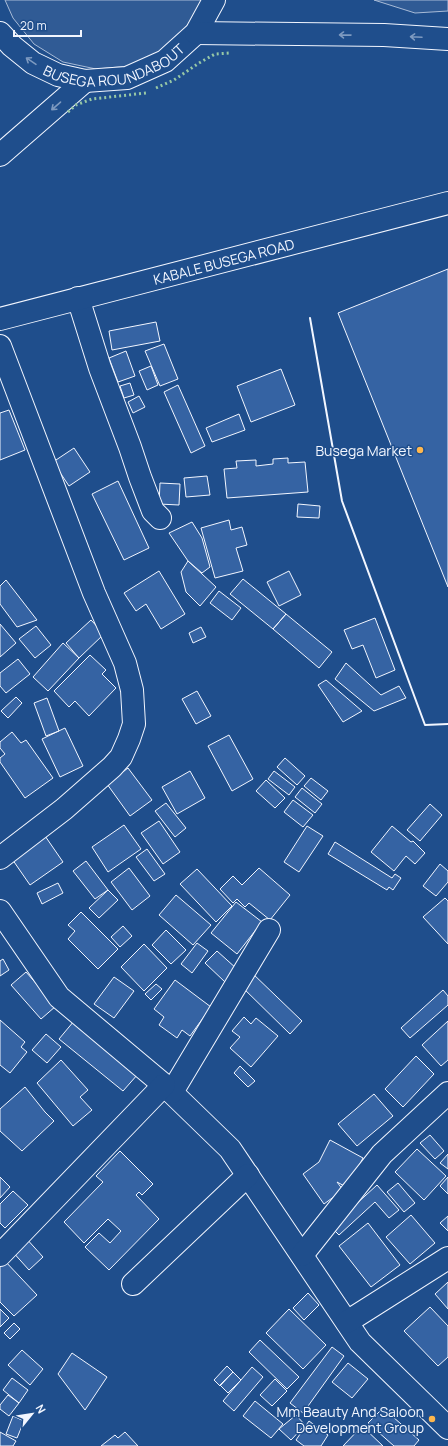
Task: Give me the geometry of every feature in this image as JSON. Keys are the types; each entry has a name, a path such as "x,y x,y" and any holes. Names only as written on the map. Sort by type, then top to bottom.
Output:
{"main road":[{"name":"BUSEGA ROUNDABOUT","path":"0,32 12,46 33,63 58,75 85,81 127,78 165,61 196,33 214,0"},
{"path":"196,33 384,36 448,39"},
{"path":"0,155 85,81"},
{"name":"KABALE BUSEGA ROAD","path":"0,319 448,203"},
{"path":"78,298 100,368 128,440 140,477 154,511 160,518"},
{"path":"0,346 94,593 125,663 132,690 134,724 129,739 120,757 112,767 64,809 0,858"},
{"path":"0,911 59,997 168,1088 230,1149 360,1342 448,1428"},
{"path":"0,1255 168,1088 269,930"},
{"path":"302,1255 382,1154 448,1093"},
{"path":"133,1284 248,1175"},
{"path":"347,1322 448,1258"}],"shaded area":[{"path":"5,0 202,0 187,28 160,53 130,66 96,69 63,62 34,44 13,18"},
{"path":"374,0 448,0 448,11 415,13"}],"building":[{"name":"Busega Market","path":"448,269 448,587 338,313"},
{"path":"156,322 160,341 112,350 109,331"},
{"path":"164,344 178,379 160,386 145,351"},
{"path":"126,351 135,376 118,382 109,358"},
{"path":"151,366 158,385 147,390 139,371"},
{"path":"281,369 295,405 251,422 237,386"},
{"path":"130,383 134,395 124,398 120,386"},
{"path":"178,385 205,446 191,453 164,392"},
{"path":"139,396 145,407 133,413 128,402"},
{"path":"9,410 25,450 0,460 0,413"},
{"path":"239,414 245,430 212,442 206,428"},
{"path":"74,448 90,472 69,486 53,462"},
{"path":"288,458 288,463 305,462 308,492 227,498 224,469 237,468 236,461 256,460 256,466 273,464 273,459"},
{"path":"207,476 210,495 186,497 184,478"},
{"path":"118,481 149,548 124,560 92,494"},
{"path":"160,483 180,484 179,505 159,504"},
{"path":"298,504 320,506 319,518 297,517"},
{"path":"229,520 231,530 242,527 247,545 236,548 243,571 215,578 201,528"},
{"path":"192,522 202,538 210,567 202,573 188,561 169,533"},
{"path":"188,561 216,587 200,606 186,592 181,572"},
{"path":"159,571 185,614 161,629 146,604 136,611 124,593"},
{"path":"289,571 301,595 279,606 267,582"},
{"path":"243,579 286,614 273,629 230,594"},
{"path":"6,580 37,620 17,627 0,604 0,586"},
{"path":"219,591 241,608 232,620 210,603"},
{"path":"286,614 332,652 319,668 273,629"},
{"path":"375,618 395,670 376,678 363,645 352,649 344,630"},
{"path":"91,620 104,634 79,658 66,643"},
{"path":"0,624 16,643 0,657"},
{"path":"36,626 51,645 35,658 19,639"},
{"path":"201,627 206,637 193,643 189,633"},
{"path":"63,643 79,658 48,691 33,677"},
{"path":"90,655 106,670 102,674 116,688 89,716 75,701 69,707 54,691"},
{"path":"18,659 30,674 6,693 0,686 0,673"},
{"path":"346,663 381,695 399,686 406,698 374,711 335,679"},
{"path":"326,680 362,711 343,722 318,685"},
{"path":"197,691 211,716 196,724 182,699"},
{"path":"16,697 22,703 8,718 1,711"},
{"path":"47,698 59,731 46,736 34,703"},
{"path":"65,728 83,766 60,777 42,739"},
{"path":"12,732 21,743 26,740 53,778 25,798 0,762 0,758 5,754 0,748 0,742"},
{"path":"229,735 253,779 232,791 208,746"},
{"path":"285,758 305,776 297,785 277,767"},
{"path":"128,768 152,800 130,816 107,784"},
{"path":"190,771 205,798 177,814 162,787"},
{"path":"274,771 295,787 289,795 268,779"},
{"path":"311,778 328,791 321,800 304,786"},
{"path":"266,780 285,798 275,808 256,791"},
{"path":"302,788 322,804 315,813 295,797"},
{"path":"293,800 313,815 303,827 284,812"},
{"path":"166,803 186,828 175,837 155,811"},
{"path":"430,804 442,815 420,841 407,830"},
{"path":"159,821 180,852 163,864 141,833"},
{"path":"124,825 141,849 108,872 92,847"},
{"path":"307,826 323,836 299,872 284,862"},
{"path":"392,826 411,842 413,841 425,853 415,864 406,856 394,871 371,852"},
{"path":"43,833 63,862 30,885 10,856"},
{"path":"335,842 392,878 395,874 401,878 393,890 389,887 387,890 328,854"},
{"path":"147,849 165,874 154,881 136,857"},
{"path":"86,861 108,890 95,899 73,871"},
{"path":"440,864 448,871 448,882 436,896 423,886"},
{"path":"129,868 150,896 132,910 111,882"},
{"path":"259,868 290,895 270,920 249,903 245,907 237,899 233,903 220,889 233,876 242,885"},
{"path":"197,869 232,906 216,922 180,884"},
{"path":"58,883 63,893 42,904 37,893"},
{"path":"108,890 118,900 99,918 89,908"},
{"path":"176,895 211,925 193,945 159,915"},
{"path":"445,898 448,901 448,944 423,917"},
{"path":"236,902 262,922 237,954 211,933"},
{"path":"81,912 118,949 98,969 68,939 75,931 68,925"},
{"path":"123,926 132,936 120,947 111,937"},
{"path":"166,930 186,950 171,964 152,945"},
{"path":"197,943 208,951 192,973 181,964"},
{"path":"144,944 167,968 144,991 121,967"},
{"path":"217,951 237,969 225,982 205,963"},
{"path":"3,959 9,970 0,976 0,961"},
{"path":"26,972 56,1006 41,1019 11,985"},
{"path":"251,972 302,1021 290,1034 239,984"},
{"path":"114,977 134,991 114,1018 94,1004"},
{"path":"175,980 211,1007 190,1036 182,1030 177,1038 159,1025 164,1017 154,1009"},
{"path":"156,984 162,989 151,1000 145,994"},
{"path":"443,990 448,996 448,1005 410,1038 401,1028"},
{"path":"244,1017 251,1024 256,1018 278,1036 251,1067 230,1048 240,1037 232,1031"},
{"path":"0,1020 25,1042 21,1047 27,1052 10,1073 0,1065"},
{"path":"74,1021 138,1074 123,1091 59,1039"},
{"path":"448,1021 448,1060 441,1066 422,1045"},
{"path":"46,1034 61,1047 47,1063 32,1050"},
{"path":"416,1056 434,1074 403,1107 385,1089"},
{"path":"61,1060 88,1090 80,1097 92,1110 73,1126 37,1083"},
{"path":"240,1066 255,1081 248,1087 234,1073"},
{"path":"25,1087 54,1121 22,1151 0,1131 0,1109"},
{"path":"374,1094 393,1116 357,1146 338,1124"},
{"path":"430,1135 444,1151 435,1159 420,1143"},
{"path":"330,1140 363,1158 348,1188 337,1182 343,1190 324,1204 303,1174 319,1162"},
{"path":"417,1149 446,1176 424,1200 395,1172"},
{"path":"120,1151 153,1184 142,1195 139,1192 136,1195 159,1219 109,1270 85,1247 99,1233 110,1243 121,1231 108,1219 84,1243 64,1222 103,1182 96,1176"},
{"path":"448,1154 448,1169 440,1163"},
{"path":"0,1177 10,1187 0,1198"},
{"path":"448,1177 448,1194 440,1186"},
{"path":"398,1183 415,1203 404,1212 387,1192"},
{"path":"377,1185 399,1210 389,1218 375,1202 339,1235 331,1227"},
{"path":"13,1191 28,1205 5,1228 0,1223 0,1204"},
{"path":"411,1215 435,1243 410,1264 386,1237"},
{"path":"448,1216 448,1231 440,1223"},
{"path":"368,1223 400,1265 371,1287 339,1246"},
{"path":"25,1237 43,1257 29,1270 11,1250"},
{"path":"4,1260 37,1295 14,1316 0,1302 0,1264"},
{"path":"448,1282 448,1309 435,1294"},
{"path":"308,1293 319,1305 304,1320 293,1308"},
{"path":"430,1307 448,1326 448,1357 438,1366 404,1331"},
{"path":"0,1309 9,1318 0,1327"},
{"path":"289,1309 326,1345 303,1369 266,1333"},
{"path":"14,1323 20,1329 10,1339 4,1333"},
{"path":"260,1340 299,1377 287,1389 249,1352"},
{"path":"332,1347 344,1356 303,1413 290,1403"},
{"path":"22,1350 43,1369 30,1385 8,1365"},
{"path":"72,1353 107,1377 85,1410 58,1374"},
{"path":"348,1363 368,1379 352,1398 332,1382"},
{"path":"227,1366 233,1372 220,1386 214,1380"},
{"path":"252,1367 263,1377 234,1411 223,1401"},
{"path":"233,1372 241,1380 228,1393 220,1385"},
{"path":"12,1378 28,1390 19,1403 3,1390"},
{"path":"275,1379 287,1391 272,1406 260,1395"},
{"path":"8,1395 19,1403 9,1416 0,1409 0,1405"},
{"path":"255,1401 283,1424 271,1438 243,1416"},
{"path":"383,1408 419,1440 414,1446 394,1446 368,1423"},
{"path":"296,1415 305,1425 291,1440 279,1429"},
{"path":"13,1416 24,1421 17,1438 6,1434"},
{"path":"309,1421 328,1435 321,1446 304,1446 296,1440"},
{"path":"362,1426 383,1446 343,1446"},
{"path":"0,1432 16,1441 13,1446 0,1446"},
{"path":"125,1432 138,1446 101,1446 115,1435 118,1438"}],"hedge":[{"path":"156,88 174,80 215,54 230,53"},
{"path":"68,112 76,105 92,99 146,93"}],"wall":[{"path":"310,318 342,501 425,725 448,724"}],"place":[{"name":"Busega Market","path":"420,450"},
{"name":"Mm Beauty And Saloon Development Group","path":"432,1419"}]}
